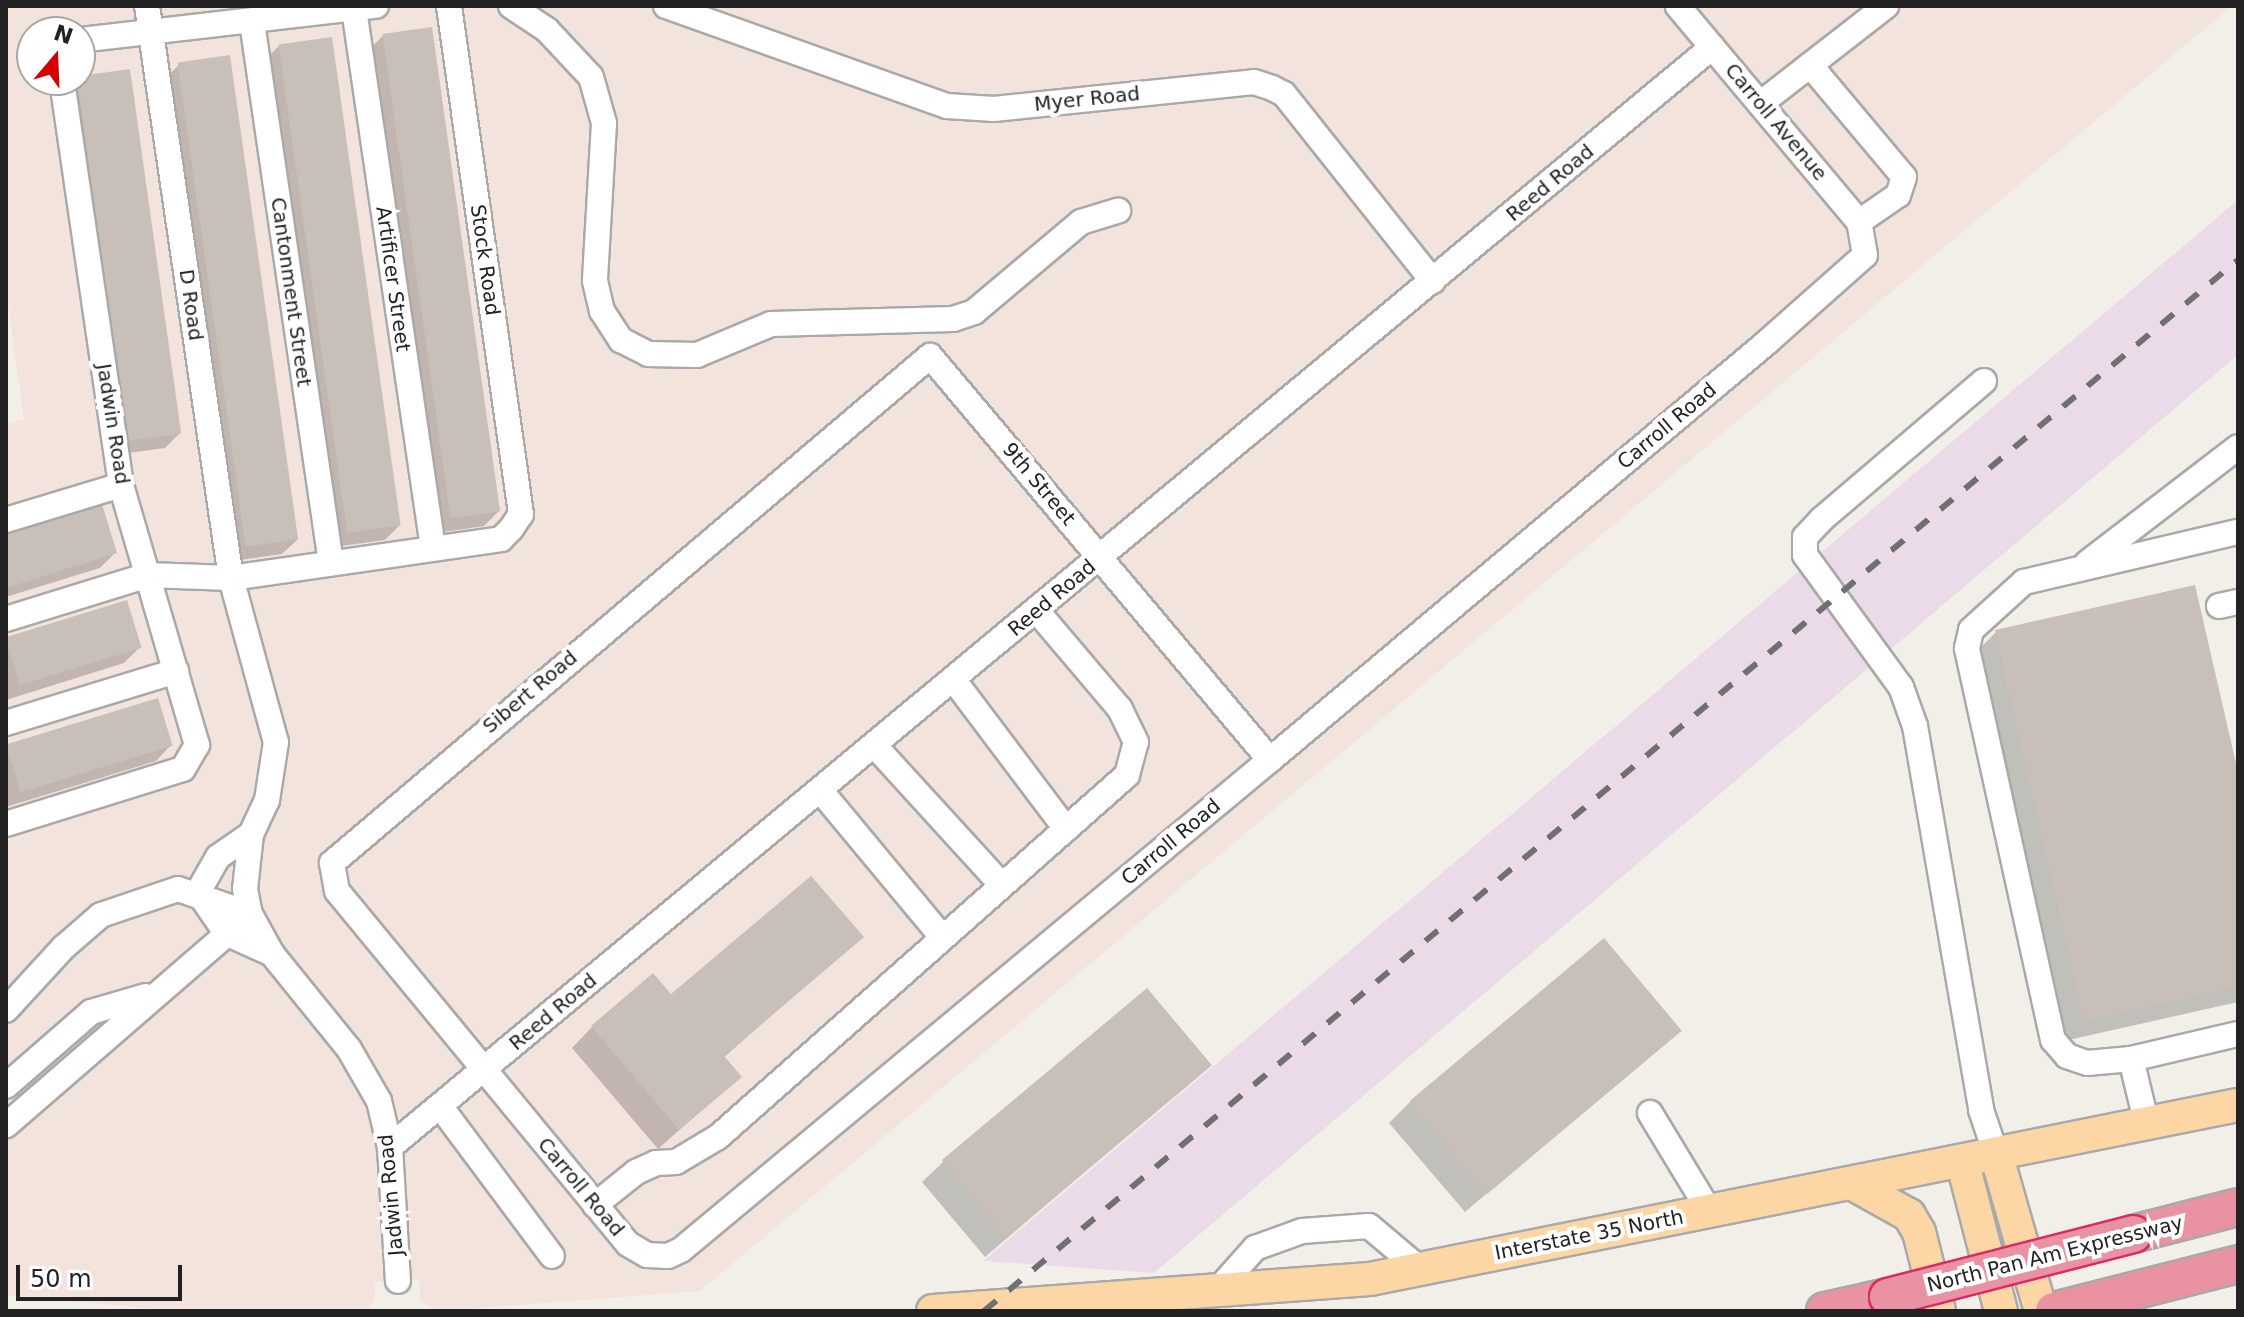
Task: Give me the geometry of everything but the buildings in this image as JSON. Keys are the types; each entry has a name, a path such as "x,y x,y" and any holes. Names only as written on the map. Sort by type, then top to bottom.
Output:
{"highway":[{"name":"North Pan Am Expressway","path":"1825,1311 2238,1207"},
{"path":"2054,1311 2238,1264"}],"main road":[{"name":"Interstate 35 North","path":"933,1311 1084,1307 1317,1287 1963,1164 2238,1105"},
{"path":"1997,1157 2041,1311"},
{"path":"1963,1164 2001,1311"},
{"path":"1855,1185 1909,1215 1919,1232 1939,1311"}],"street":[{"path":"147,6 151,32"},
{"name":"Stock Road","path":"433,548 501,539 521,514 449,6"},
{"path":"511,6 547,30 591,77 604,123 595,281 602,311 621,340 648,354 697,355 771,324 953,319 974,312 1081,222 1118,211"},
{"name":"Myer Road","path":"666,6 959,108 994,109 1254,82 1272,88 1284,94 1433,281"},
{"name":"Carroll Avenue","path":"1678,6 1862,232"},
{"path":"1760,104 1886,6"},
{"path":"96,38 365,8"},
{"name":"Artificer Street","path":"365,8 433,548"},
{"name":"Cantonment Street","path":"252,22 331,563"},
{"name":"D Road","path":"151,32 231,578"},
{"name":"Reed Road","path":"390,1147 1712,47"},
{"name":"Carroll Road","path":"483,1070 628,1244 647,1255 668,1256 681,1250 1270,760 1766,343 1865,255 1862,232 1898,195 1904,177 1810,65"},
{"name":"Jadwin Road","path":"6,824 183,769 192,761 197,745 121,485 64,96"},
{"name":"9th Street","path":"930,356 1270,760"},
{"name":"Sibert Road","path":"483,1070 337,891 332,863 930,356"},
{"path":"1984,381 1822,519 1805,537 1805,555 1901,687 1915,726 1981,1110 1997,1157"},
{"path":"2078,570 2238,447"},
{"path":"6,520 121,485"},
{"path":"2238,532 2024,582 1971,630 1967,648 2053,1040 2067,1056 2087,1063 2131,1059 2238,1034"},
{"path":"6,619 148,575 231,578 433,548"},
{"name":"Jadwin Road","path":"231,578 276,742 271,786 251,834 245,889 250,914 272,954 349,1049 379,1101 390,1147 398,1281"},
{"path":"595,1205 636,1172 697,1153 1127,775 1136,742 1120,709 1036,610"},
{"path":"6,723 176,671"},
{"path":"953,679 1066,829"},
{"path":"874,745 1002,885"},
{"path":"820,790 943,938"},
{"path":"198,892 218,857 251,834"},
{"path":"6,1010 101,915 178,889 198,892 250,914 6,1125"},
{"path":"198,892 226,933"},
{"name":"Jadwin Road","path":"226,933 272,954"},
{"path":"6,1086 91,1012 155,993"},
{"path":"2131,1059 2147,1125"},
{"path":"440,1106 552,1256"},
{"path":"1963,1164 1981,1110"},
{"path":"1650,1113 1710,1212"},
{"path":"1214,1294 1255,1248 1302,1231 1369,1226 1420,1269"}],"shaded area":[{"path":"6,6 2232,6 700,1291 438,1311 420,1300 419,1279 375,1282 375,1300 366,1311 177,1311 6,1295 6,424 24,419 6,290"},
{"path":"2238,200 2238,355 1154,1273 983,1261"}],"railway":[{"path":"984,1311 2238,260"}]}
